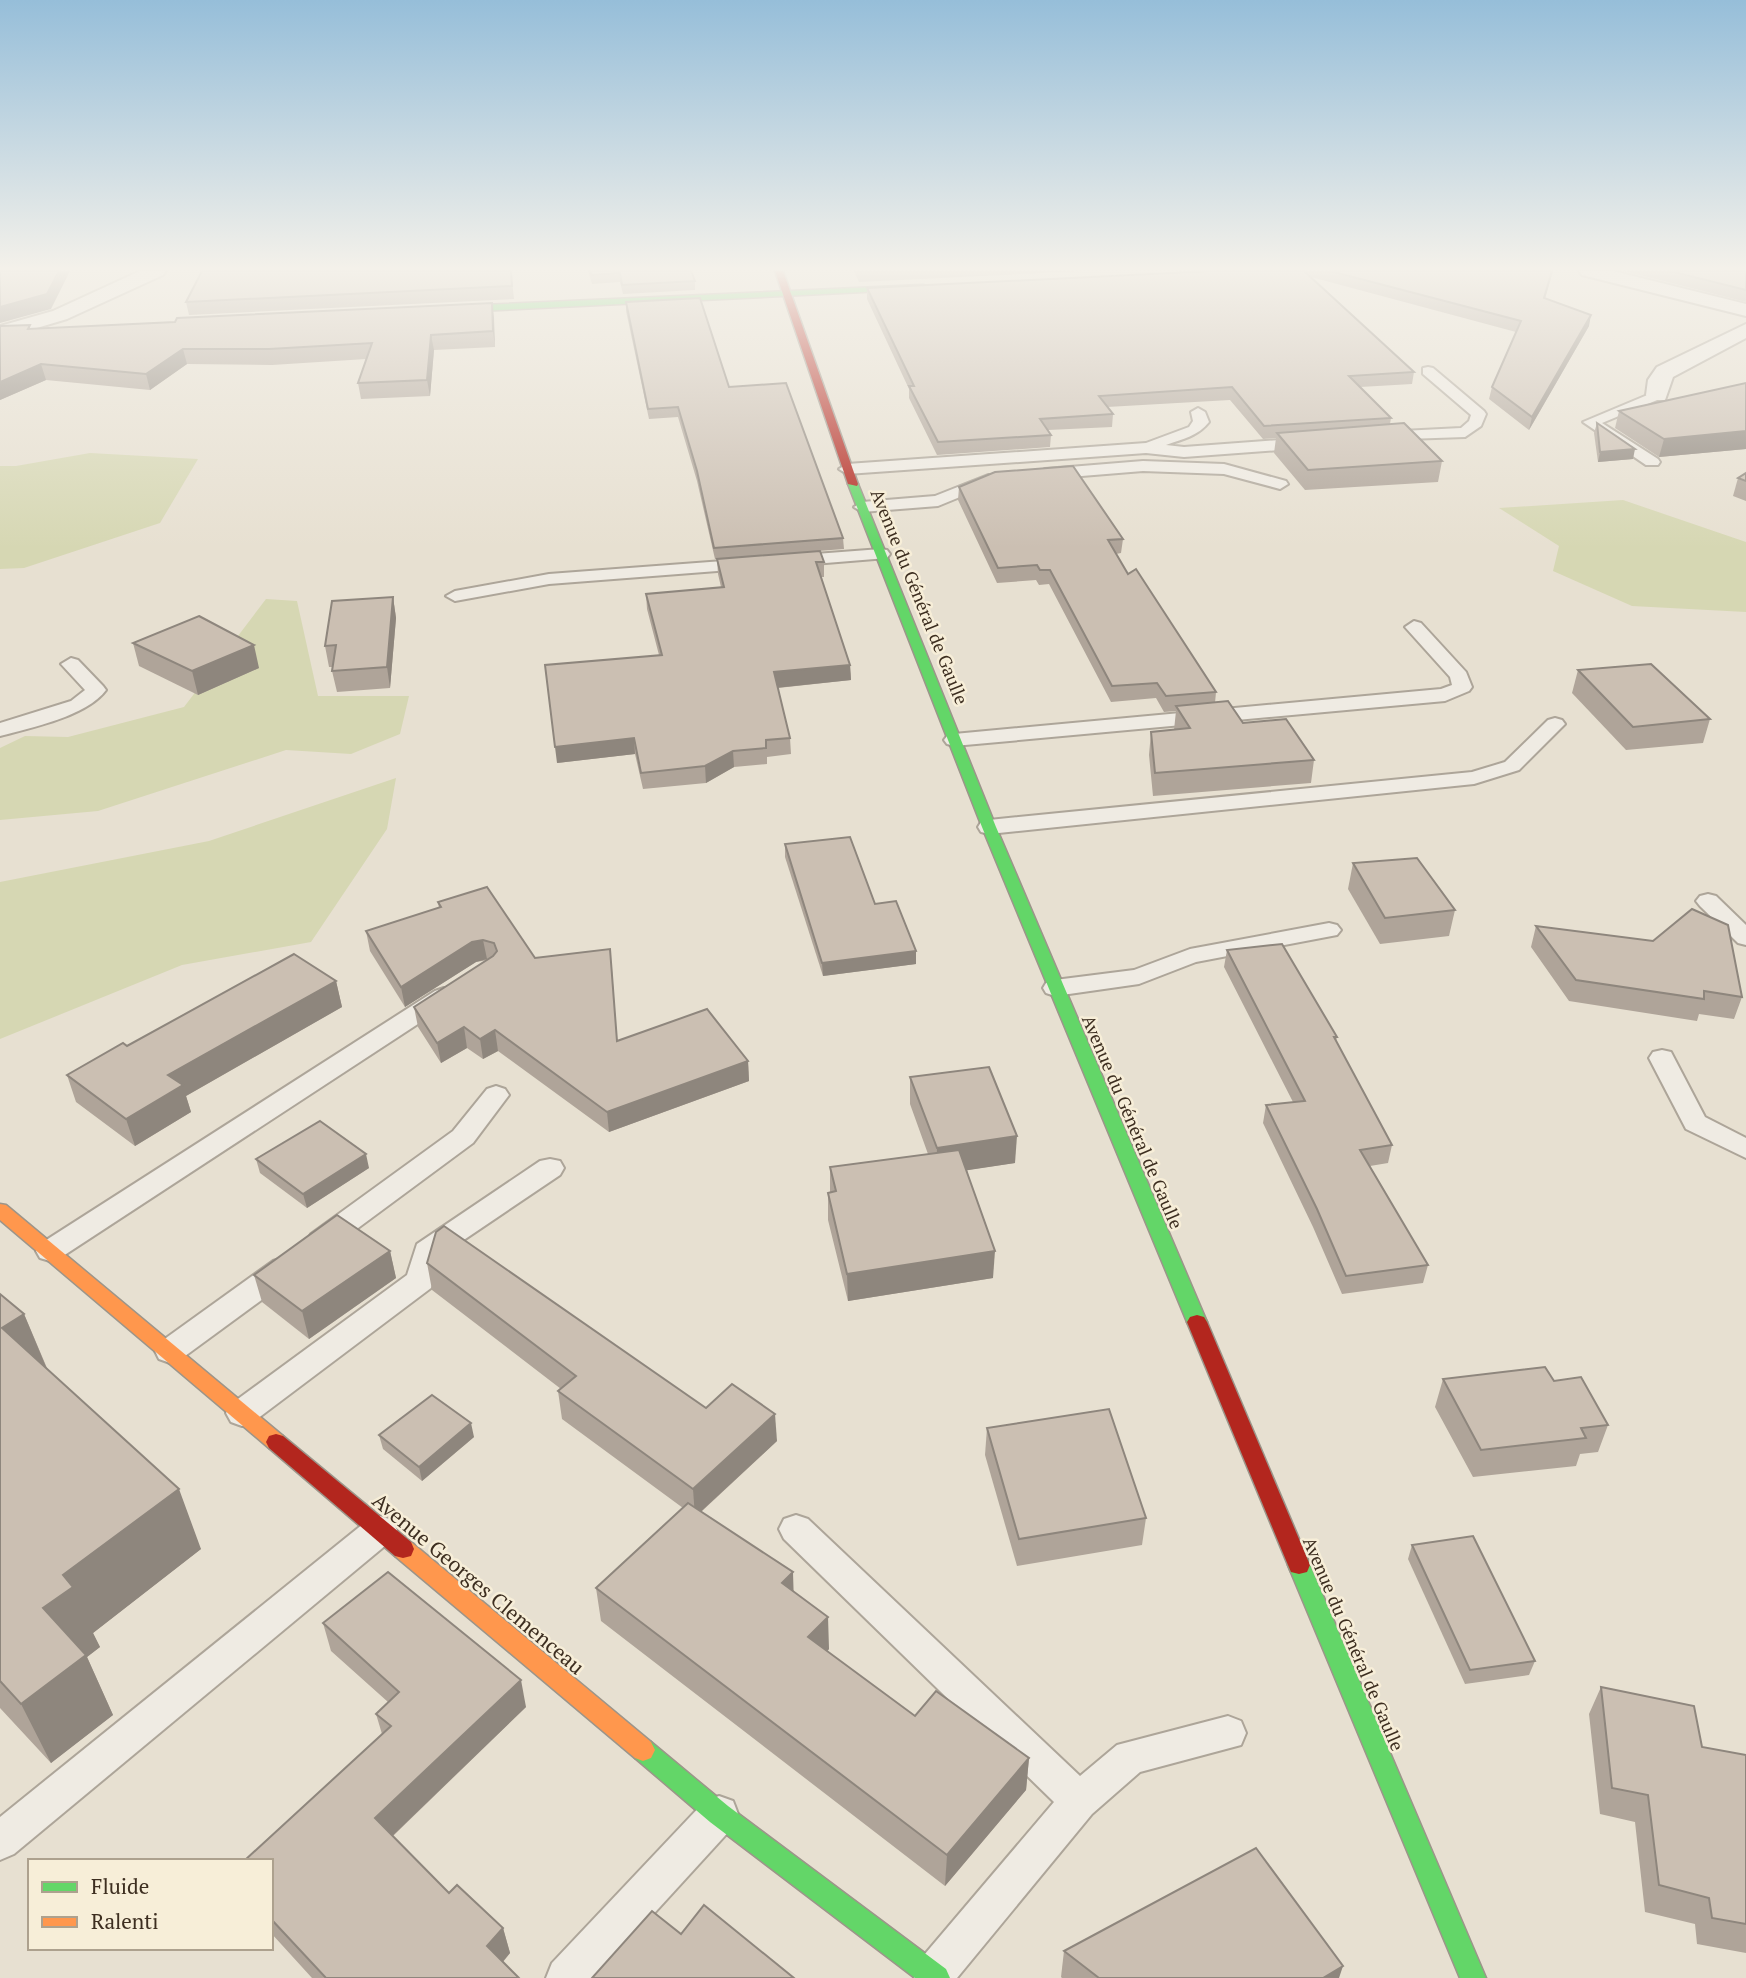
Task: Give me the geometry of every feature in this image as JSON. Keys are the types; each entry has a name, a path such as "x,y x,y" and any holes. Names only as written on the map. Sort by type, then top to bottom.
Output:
{"street":[{"name":"Avenue du Général de Gaulle","path":"812,363 847,469 1055,989 1473,1978"},
{"path":"1657,395 1659,380 1665,372 1682,363"},
{"name":"Avenue Georges Clemenceau","path":"0,1210 719,1814 935,1976"}],"lane":[{"path":"1371,438 1465,432 1476,423 1479,414 1428,370"},
{"path":"1652,462 1591,422 1657,395"},
{"path":"1146,448 1194,430 1201,422 1198,412"},
{"path":"847,469 1146,448 1184,452 1318,442"},
{"path":"1033,475 1143,466 1210,468 1224,469 1280,484"},
{"path":"862,507 937,501 991,478 1005,477"},
{"path":"455,596 549,579 881,554"},
{"path":"954,740 1445,695 1462,687 1459,676 1414,627"},
{"path":"0,730 78,705 96,690 71,664"},
{"path":"989,827 1474,778 1512,766 1555,724"},
{"path":"1708,901 1746,938"},
{"path":"1055,989 1139,977 1190,956 1329,930"},
{"path":"50,1251 463,984"},
{"path":"1662,1058 1695,1123 1746,1149"},
{"path":"170,1351 464,1137 496,1095"},
{"path":"242,1413 421,1280 427,1251 550,1168"},
{"path":"796,1529 1079,1801"},
{"path":"0,1841 380,1530"},
{"path":"935,1976 1079,1801 1130,1757 1228,1733"},
{"path":"568,1978 719,1814"}],"green space":[{"path":"90,453 198,459 160,523 24,568 0,569 0,466 16,466"},
{"path":"1623,500 1746,542 1746,612 1632,606 1553,571 1559,546 1499,508"},
{"path":"266,599 297,601 318,696 409,696 400,734 351,754 286,750 98,811 0,820 0,748 25,736 68,737 184,707"},
{"path":"396,778 387,829 311,942 182,965 0,1039 0,882 209,841"}],"building":[{"path":"0,363 162,363 146,374 41,364 0,382"},
{"path":"365,363 428,363 427,380 358,383"},
{"path":"639,363 721,363 729,387 786,383 843,538 714,548 697,471 678,407 648,409"},
{"path":"903,363 1405,363 1414,372 1349,376 1391,418 1264,426 1232,387 1099,396 1113,414 1040,419 1051,435 938,442 909,386 914,386"},
{"path":"1502,363 1563,363 1532,417 1492,387"},
{"path":"1746,383 1746,431 1664,439 1619,411"},
{"path":"1404,423 1442,461 1308,470 1277,433"},
{"path":"1597,423 1635,449 1600,452"},
{"path":"1073,466 1123,539 1108,540 1128,574 1136,569 1216,692 1166,696 1157,683 1112,686 1050,570 1040,570 1037,565 998,568 959,487 995,472"},
{"path":"1746,473 1746,481 1738,478"},
{"path":"820,551 824,562 816,562 850,665 774,672 790,738 766,740 766,748 733,751 705,766 641,773 634,738 555,747 545,665 662,655 646,594 724,587 717,559"},
{"path":"393,597 387,667 332,671 336,645 325,646 332,601"},
{"path":"199,616 254,645 192,671 133,643"},
{"path":"1651,664 1710,719 1633,727 1578,670"},
{"path":"1228,701 1243,723 1286,719 1314,760 1155,773 1151,732 1190,728 1176,706"},
{"path":"850,837 875,904 896,901 916,951 822,963 785,844"},
{"path":"1417,858 1455,910 1385,918 1353,863"},
{"path":"487,887 535,958 610,949 617,1041 707,1009 748,1061 607,1112 495,1030 480,1039 464,1027 437,1043 414,1007 493,956 497,951 494,943 483,940 472,942 401,987 366,931 441,907 438,902"},
{"path":"1692,909 1728,925 1742,997 1704,991 1704,999 1576,980 1536,926 1653,941"},
{"path":"1282,944 1337,1037 1334,1037 1392,1145 1360,1150 1428,1265 1346,1276 1317,1209 1266,1105 1305,1101 1227,950"},
{"path":"294,954 336,981 168,1075 183,1085 126,1119 67,1075 123,1043 127,1046"},
{"path":"989,1067 1017,1136 937,1148 910,1077"},
{"path":"320,1121 366,1154 303,1194 256,1159"},
{"path":"959,1150 995,1251 847,1274 828,1193 836,1191 830,1167"},
{"path":"337,1215 390,1251 302,1311 254,1275"},
{"path":"444,1226 706,1408 732,1384 775,1414 693,1489 558,1391 576,1376 427,1263 436,1232"},
{"path":"0,1294 24,1314 2,1328 179,1489 63,1575 73,1587 43,1608 86,1655 21,1704 0,1681"},
{"path":"1545,1367 1554,1381 1581,1377 1608,1425 1581,1428 1586,1438 1481,1450 1443,1379"},
{"path":"432,1395 471,1423 419,1467 379,1435"},
{"path":"1109,1409 1146,1518 1019,1539 987,1428"},
{"path":"688,1503 793,1572 782,1583 828,1617 808,1637 915,1716 936,1691 1029,1758 947,1855 596,1588"},
{"path":"1473,1536 1535,1661 1470,1670 1412,1545"},
{"path":"388,1572 521,1680 375,1818 449,1893 457,1885 503,1928 487,1946 519,1978 326,1978 273,1921 273,1859 246,1859 391,1726 376,1714 399,1692 323,1623"},
{"path":"1601,1687 1694,1706 1702,1747 1746,1755 1746,1924 1712,1918 1709,1898 1659,1885 1648,1795 1612,1788"},
{"path":"1256,1848 1343,1966 1323,1978 1099,1978 1064,1951"},
{"path":"704,1905 794,1978 592,1978 652,1911 681,1934"}],"traffic: fast":[{"path":"853,484 989,827 1197,1322"},
{"path":"1299,1565 1473,1978"},
{"path":"643,1750 719,1814 937,1978"}],"traffic: slow":[{"path":"0,1210 276,1442"},
{"path":"403,1549 643,1750"}],"traffic: jam":[{"path":"811,363 853,484"},
{"path":"1197,1322 1299,1565"},
{"path":"276,1442 403,1549"}]}
